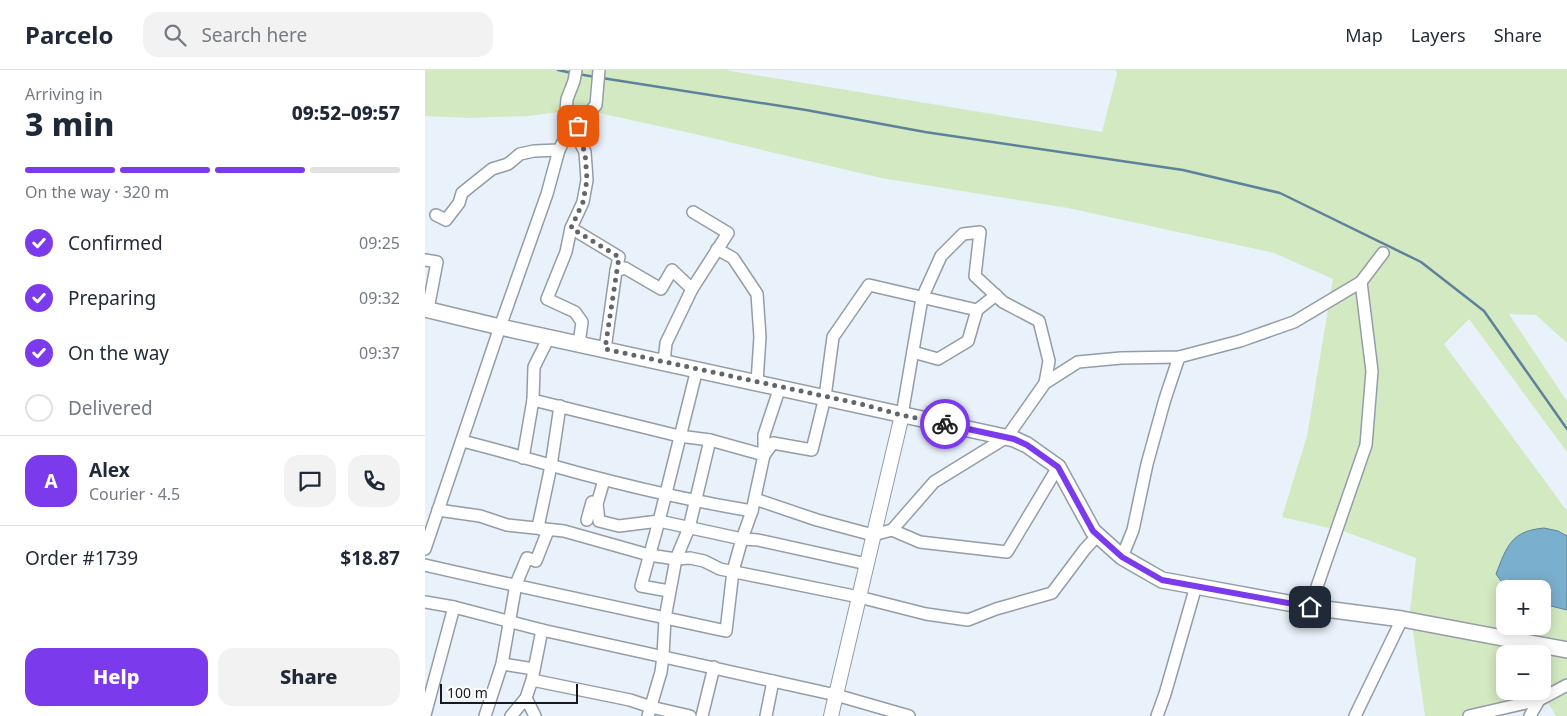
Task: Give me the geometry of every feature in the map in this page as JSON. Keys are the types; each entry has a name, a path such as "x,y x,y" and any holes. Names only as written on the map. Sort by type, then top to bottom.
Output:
{"main road":[{"path":"426,309 500,327 1007,437 1027,445 1058,467 1093,531 1122,557 1162,580 1310,607 1402,619 1567,650"}],"street":[{"path":"425,549 547,194 559,150 564,140 596,105 599,70"},
{"path":"575,76 567,99 565,122 574,130 585,152 587,180 583,202 571,228 566,252 547,299 575,312 582,322 579,344"},
{"path":"436,215 446,220 459,204 462,194 469,187 492,169 508,164 520,154 534,151 559,150"},
{"path":"664,362 666,343 692,288 728,233 693,212"},
{"path":"571,228 619,257 605,349"},
{"path":"831,716 901,415 922,298 941,256 963,234 980,232 975,276 1003,302 1039,321 1049,361 1045,383"},
{"path":"717,249 733,258 757,294 760,337 757,382"},
{"path":"755,499 817,520 873,535 892,530 934,482 1007,437 1045,383 1078,362 1121,358 1179,358 1240,341 1294,322 1361,282 1383,253"},
{"path":"425,260 437,262 426,309"},
{"path":"616,271 625,268 661,289 672,270 692,288"},
{"path":"1310,607 1366,445 1371,371 1361,282"},
{"path":"764,454 773,443 812,450 825,397 833,337 869,285 977,310"},
{"path":"913,352 937,359 968,341 977,310 995,295"},
{"path":"523,458 533,400 534,367 549,337"},
{"path":"1122,557 1133,530 1147,464 1165,399 1179,358"},
{"path":"669,591 641,586 697,369"},
{"path":"425,565 516,584 595,604 726,631 733,571 742,539 753,511 764,454 764,435 780,387"},
{"path":"533,400 593,416 679,436 710,440 764,454"},
{"path":"538,527 551,466 560,406"},
{"path":"650,712 663,656 665,618 676,559 689,528 710,440"},
{"path":"462,441 604,480 753,511"},
{"path":"892,530 920,542 1007,552 1058,467"},
{"path":"594,539 593,520 604,480"},
{"path":"438,510 480,516 507,525 564,531 649,555 676,559 690,558 704,561 720,569 859,596 926,614 967,620 1052,593 1098,535"},
{"path":"593,520 619,526 659,521 867,564"},
{"path":"485,716 502,664 516,584 527,558 536,561 547,533 538,527"},
{"path":"1157,716 1196,586"},
{"path":"425,602 454,607 543,630 836,695 909,716"},
{"path":"425,715 454,607"},
{"path":"1358,715 1402,619"},
{"path":"511,716 526,698 543,630"},
{"path":"502,664 630,700 650,712 690,716"},
{"path":"702,716 714,667"},
{"path":"766,716 773,681"},
{"path":"1551,693 1567,684"},
{"path":"526,698 535,716"},
{"path":"1469,716 1539,700"},
{"path":"1530,716 1539,700"}],"green space":[{"path":"425,70 725,70 1102,132 1117,74 1116,70 1567,70 1567,343 1536,315 1509,314 1567,401 1567,452 1469,319 1444,344 1567,511 1567,536 1558,531 1496,574 1500,580 1496,580 1496,635 1551,635 1551,606 1567,610 1567,716 1556,716 1547,701 1474,716 1425,716 1410,611 1416,558 1346,532 1282,517 1307,436 1333,279 1274,253 1068,208 881,178 581,109 529,116 468,118 425,116"}],"water":[{"path":"1544,528 1558,531 1567,536 1567,610 1551,606 1551,580 1500,580 1496,574 1503,555 1517,536"}],"waterway":[{"path":"558,70 572,73"},
{"path":"578,74 595,77"},
{"path":"602,78 806,110 925,132 1183,170 1280,193 1421,262 1484,311 1567,429"}],"way so far":[{"path":"578,126 574,130 585,152 587,180 583,202 571,228 619,257 605,349 945,424"}],"route":[{"path":"945,424 1014,439 1027,445 1058,467 1093,531 1122,557 1162,580 1310,607"}]}
